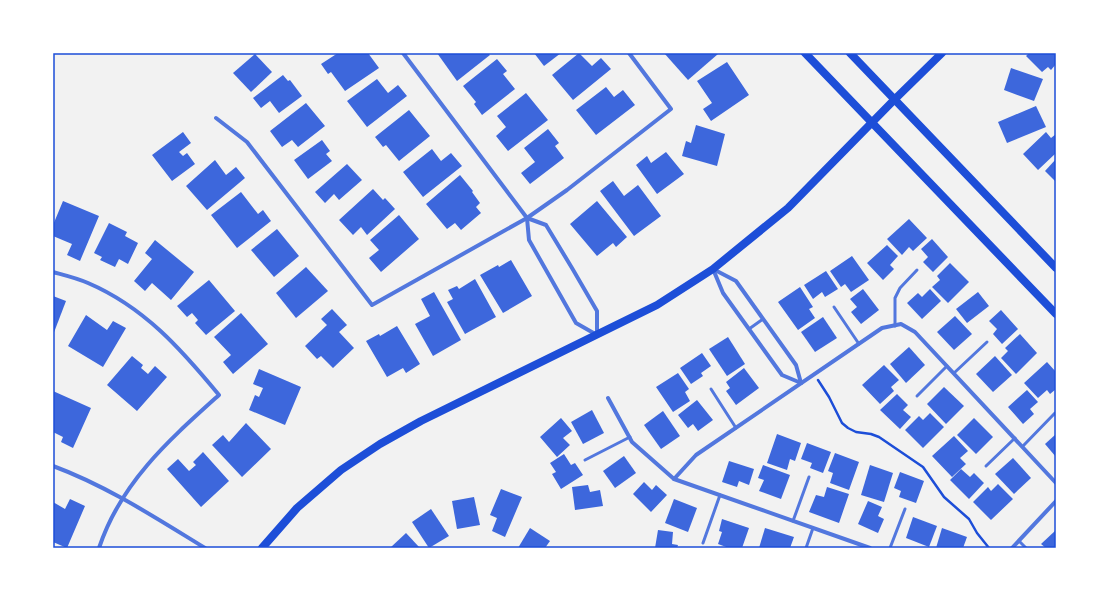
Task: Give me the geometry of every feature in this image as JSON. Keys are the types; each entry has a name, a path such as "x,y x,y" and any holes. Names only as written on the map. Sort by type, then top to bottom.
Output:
{"main road":[{"path":"805,53 1056,314"},
{"path":"850,53 1056,268"},
{"path":"262,548 297,508 341,470 380,444 421,421 657,305 713,269 788,208 942,53"}],"street":[{"path":"403,53 527,218 529,240 576,323 597,335 597,311 572,268 546,225 527,218"},
{"path":"216,118 247,142 372,304 527,218 567,190 671,108 629,53"},
{"path":"713,269 736,282 796,365 801,383"},
{"path":"713,269 723,293 782,375 801,383"},
{"path":"53,272 88,282 123,302 154,323 193,364 219,395 166,442 141,470 122,498 103,534 99,548"},
{"path":"674,478 696,455 814,374 882,328 901,324 914,332 954,373 1056,483"},
{"path":"608,398 632,442 674,478 870,548"},
{"path":"53,466 75,474 122,498 205,548"},
{"path":"1012,548 1056,501"}],"lane":[{"path":"895,326 895,298 900,288 917,270"},
{"path":"834,307 859,344"},
{"path":"749,329 763,319"},
{"path":"954,373 987,342"},
{"path":"917,396 947,366"},
{"path":"711,389 736,428"},
{"path":"1023,446 1056,413"},
{"path":"585,460 630,437"},
{"path":"986,466 1015,438"},
{"path":"793,521 809,477"},
{"path":"703,543 720,495"},
{"path":"890,548 905,509"},
{"path":"806,548 813,528"},
{"path":"1019,541 1026,548"}],"path":[{"path":"814,374 830,397 842,423 856,432 871,434 879,437 923,466 944,497 970,519 977,533 989,548"}],"building":[{"path":"338,53 368,53 379,68 345,91 331,72 328,74 321,64"},
{"path":"437,53 488,53 490,55 457,81"},
{"path":"534,53 561,53 544,66"},
{"path":"579,53 592,66 601,58 611,69 573,100 552,75"},
{"path":"664,53 717,53 718,54 688,80"},
{"path":"1029,53 1055,53 1056,64 1051,70 1048,67 1042,72 1026,56"},
{"path":"255,54 272,72 251,92 233,73"},
{"path":"497,59 507,71 503,74 515,89 482,115 474,104 476,102 463,86"},
{"path":"727,62 749,95 711,121 703,109 712,103 697,81"},
{"path":"1011,68 1043,79 1034,101 1004,90"},
{"path":"283,75 288,81 290,80 302,96 279,113 270,101 261,108 253,98"},
{"path":"377,79 388,93 398,85 407,96 367,127 347,101"},
{"path":"606,87 614,97 623,90 635,105 596,135 576,110"},
{"path":"526,93 548,120 508,151 496,136 506,127 497,116"},
{"path":"306,103 325,126 298,147 292,140 282,147 270,131"},
{"path":"1036,106 1046,127 1007,143 998,122"},
{"path":"409,110 430,136 399,161 386,145 383,147 375,137"},
{"path":"696,125 725,134 717,166 682,156 686,141 691,143"},
{"path":"548,129 559,143 555,146 564,158 530,184 521,173 535,162 524,148"},
{"path":"183,132 191,143 179,152 183,156 187,153 195,164 172,181 152,155"},
{"path":"1046,132 1051,138 1056,134 1056,153 1038,170 1023,154"},
{"path":"322,140 330,151 326,154 332,161 308,179 294,160"},
{"path":"432,149 441,161 451,153 462,166 423,197 403,172"},
{"path":"666,152 684,174 657,194 636,165 647,156 651,163"},
{"path":"1056,159 1056,182 1045,171"},
{"path":"215,160 226,175 236,167 245,178 207,210 186,186"},
{"path":"347,164 362,180 339,200 334,194 325,203 315,192"},
{"path":"460,175 473,191 472,192 480,203 476,207 481,213 461,230 455,223 447,229 426,204"},
{"path":"613,181 624,196 638,185 661,216 634,236 600,191"},
{"path":"373,189 383,200 385,198 395,209 367,235 361,227 353,235 339,220"},
{"path":"241,192 258,214 263,210 271,221 237,248 211,215"},
{"path":"63,201 99,216 80,261 67,255 72,244 53,236 53,225"},
{"path":"597,201 627,237 616,247 613,243 597,256 570,224"},
{"path":"399,215 419,239 381,272 369,258 379,250 370,240"},
{"path":"909,219 927,238 913,251 909,247 902,255 887,239"},
{"path":"109,223 127,232 125,236 138,243 128,264 119,259 115,267 100,260 102,257 94,253"},
{"path":"277,229 299,256 274,277 251,250"},
{"path":"932,239 948,257 933,272 923,262 928,257 921,249"},
{"path":"155,240 194,272 171,300 152,283 145,291 134,281 152,259 145,253"},
{"path":"887,245 898,256 890,265 894,269 883,280 867,263"},
{"path":"852,256 869,280 851,292 845,284 841,287 830,271"},
{"path":"511,260 532,296 503,313 480,275"},
{"path":"950,263 969,282 948,303 932,287 940,280 937,276"},
{"path":"306,267 328,291 296,318 276,293"},
{"path":"826,271 838,289 825,297 822,292 813,299 804,285"},
{"path":"475,279 496,317 465,334 447,302 453,299 448,290 457,286 459,289"},
{"path":"209,280 235,311 206,335 195,323 198,320 192,313 187,317 177,306"},
{"path":"800,287 813,307 809,309 815,318 798,330 778,302"},
{"path":"863,289 879,310 861,324 851,312 857,307 850,299"},
{"path":"930,289 941,301 922,319 907,303 918,293 922,297"},
{"path":"434,292 461,340 433,356 415,324 430,316 421,299"},
{"path":"978,292 989,306 967,323 956,309"},
{"path":"53,296 66,301 53,335"},
{"path":"332,309 347,325 339,332 354,348 333,368 321,356 317,359 305,346 327,325 321,319"},
{"path":"1001,310 1018,329 1002,344 993,334 997,329 989,321"},
{"path":"241,313 268,344 233,374 223,362 231,355 214,337"},
{"path":"86,315 107,330 113,321 126,328 103,367 68,346"},
{"path":"955,316 972,334 954,350 937,332"},
{"path":"823,317 837,338 815,352 801,332"},
{"path":"397,326 420,364 406,373 403,368 387,377 366,341 379,334 380,336"},
{"path":"1020,334 1037,353 1016,374 1001,358 1008,351 1005,348"},
{"path":"728,337 745,364 727,376 709,349"},
{"path":"909,347 925,365 906,383 890,364"},
{"path":"702,353 711,366 701,373 703,376 691,384 680,368"},
{"path":"132,356 143,365 141,368 148,374 155,366 167,377 137,411 107,385"},
{"path":"995,356 1012,375 993,392 976,374"},
{"path":"1047,362 1056,372 1056,389 1050,394 1047,390 1038,398 1024,383"},
{"path":"884,365 899,380 891,387 894,391 880,404 862,385"},
{"path":"744,368 759,388 736,405 726,391 730,388 726,382"},
{"path":"259,369 301,387 285,425 249,410 255,395 259,397 263,388 253,384"},
{"path":"678,373 689,389 685,392 690,401 673,412 656,387"},
{"path":"944,387 964,406 946,424 927,404"},
{"path":"1027,390 1038,402 1030,409 1034,414 1023,424 1008,407"},
{"path":"53,391 91,408 73,448 61,442 63,437 53,432"},
{"path":"897,394 908,405 903,410 911,417 900,429 880,410"},
{"path":"697,400 713,420 698,431 693,424 688,428 678,415"},
{"path":"592,410 604,433 583,444 571,422"},
{"path":"663,411 680,436 661,449 644,425"},
{"path":"930,413 944,427 923,448 905,430 919,416 923,420"},
{"path":"561,418 572,431 563,438 570,445 557,457 540,437"},
{"path":"974,418 993,437 976,454 957,435"},
{"path":"246,423 271,449 242,477 212,445 223,435 229,442"},
{"path":"777,434 801,443 795,461 790,459 787,470 767,463"},
{"path":"1056,434 1056,457 1045,444"},
{"path":"954,436 968,451 960,458 966,464 952,477 932,456"},
{"path":"807,443 831,452 823,473 810,468 812,463 801,459"},
{"path":"203,452 229,481 201,507 167,469 178,459 189,471 196,465 193,462"},
{"path":"835,453 859,462 849,490 830,483 833,473 828,471"},
{"path":"564,454 571,465 575,463 583,475 561,489 552,474 556,472 550,463"},
{"path":"624,456 636,473 615,488 603,471"},
{"path":"1013,458 1031,478 1014,494 995,474"},
{"path":"729,461 754,469 749,485 739,481 737,487 722,482"},
{"path":"763,465 790,475 781,499 759,491 764,480 758,478"},
{"path":"870,465 893,473 884,502 861,495"},
{"path":"961,469 970,477 974,473 984,483 969,499 950,480"},
{"path":"900,472 924,481 916,503 899,497 901,491 894,488"},
{"path":"644,482 652,490 656,485 667,495 651,512 633,494"},
{"path":"998,484 1013,499 991,520 973,502 988,487 991,491"},
{"path":"588,485 590,492 600,490 603,506 575,510 572,487"},
{"path":"827,487 849,494 839,523 809,512 816,495 824,497"},
{"path":"501,489 522,497 505,537 492,531 497,518 490,515"},
{"path":"474,497 480,525 457,529 452,501"},
{"path":"70,499 85,506 67,548 53,542 53,502 65,509"},
{"path":"674,499 697,508 688,532 665,523"},
{"path":"868,501 882,507 878,516 884,519 878,533 858,524"},
{"path":"431,509 449,536 429,548 412,522"},
{"path":"913,517 937,526 929,547 906,538"},
{"path":"722,519 749,528 742,548 729,548 718,544 722,532 719,531"},
{"path":"530,528 550,541 545,548 518,548"},
{"path":"765,528 794,537 790,548 759,548"},
{"path":"942,528 967,537 963,548 936,548"},
{"path":"658,530 673,532 672,544 678,545 677,548 655,548"},
{"path":"1056,530 1056,548 1046,548 1041,544"},
{"path":"406,533 420,548 390,548"}]}
